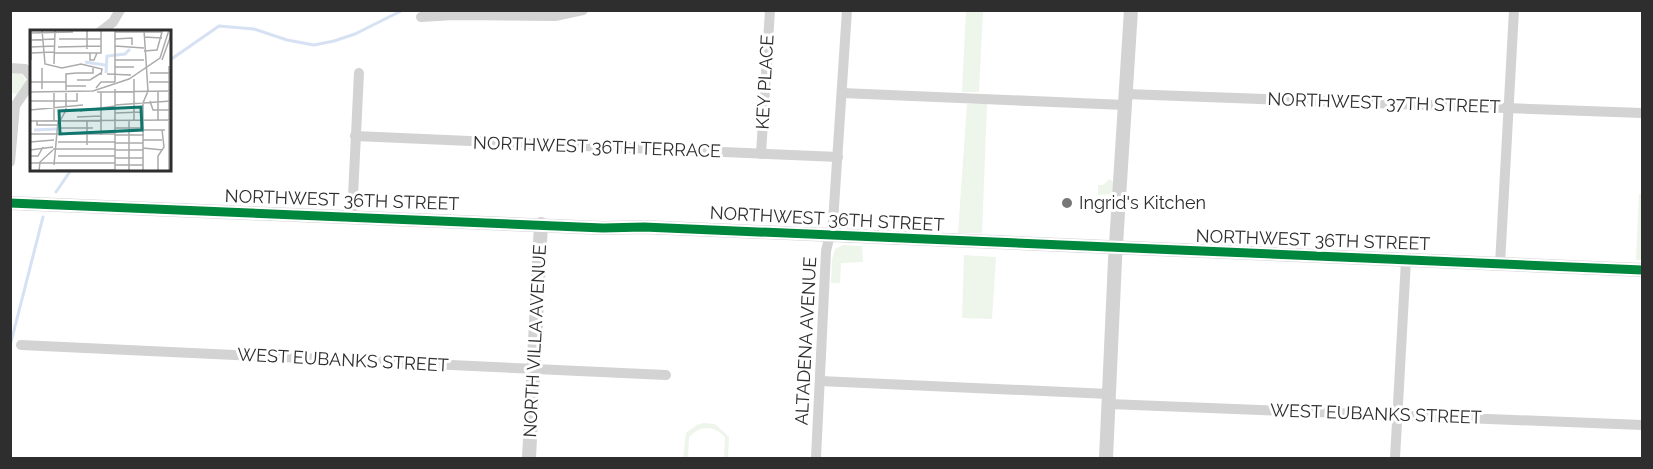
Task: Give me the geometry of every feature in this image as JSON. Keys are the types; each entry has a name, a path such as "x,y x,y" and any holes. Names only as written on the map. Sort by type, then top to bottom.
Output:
{"street":[{"path":"103,30 113,22 120,10"},
{"path":"421,17 555,15 583,10"},
{"name":"KEY PLACE","path":"761,154 770,10"},
{"name":"ALTADENA AVENUE","path":"816,459 826,251 833,222 847,10"},
{"path":"1106,459 1131,10"},
{"path":"1500,264 1514,10"},
{"path":"10,68 25,69 30,76"},
{"path":"352,216 359,73"},
{"path":"10,162 13,104 30,82"},
{"name":"NORTHWEST 37TH STREET","path":"842,93 1642,113"},
{"name":"NORTHWEST 36TH TERRACE","path":"355,136 838,157"},
{"name":"NORTHWEST 36TH STREET","path":"10,203 1642,270"},
{"name":"NORTH VILLA AVENUE","path":"529,459 541,224"},
{"path":"1395,459 1406,260"},
{"name":"WEST EUBANKS STREET","path":"21,345 666,375"},
{"name":"WEST EUBANKS STREET","path":"820,381 1398,416 1642,425"}],"shaded area":[{"path":"966,11 983,11 979,92 962,92"},
{"path":"11,72 22,74 26,81 17,94 11,93"},
{"path":"967,104 987,104 982,233 958,233"},
{"path":"1110,179 1115,184 1112,194 1098,195 1098,185 1103,185"},
{"path":"1639,194 1642,194 1642,260 1636,260"},
{"path":"843,245 862,246 863,262 841,263 840,283 831,283 835,249"},
{"path":"964,255 996,257 992,319 962,318"},
{"path":"703,423 715,424 729,437 728,458 724,458 725,437 716,430 707,428 698,430 689,437 688,458 683,458 686,433"}],"waterway":[{"path":"171,59 219,26 254,29 287,40 314,45 355,34 403,10"},
{"path":"56,192 70,171"},
{"path":"10,346 43,217"}],"cycle path":[{"path":"10,203 603,228 644,227 1642,270"}],"place":[{"name":"Ingrid's Kitchen","path":"1067,203"}]}
